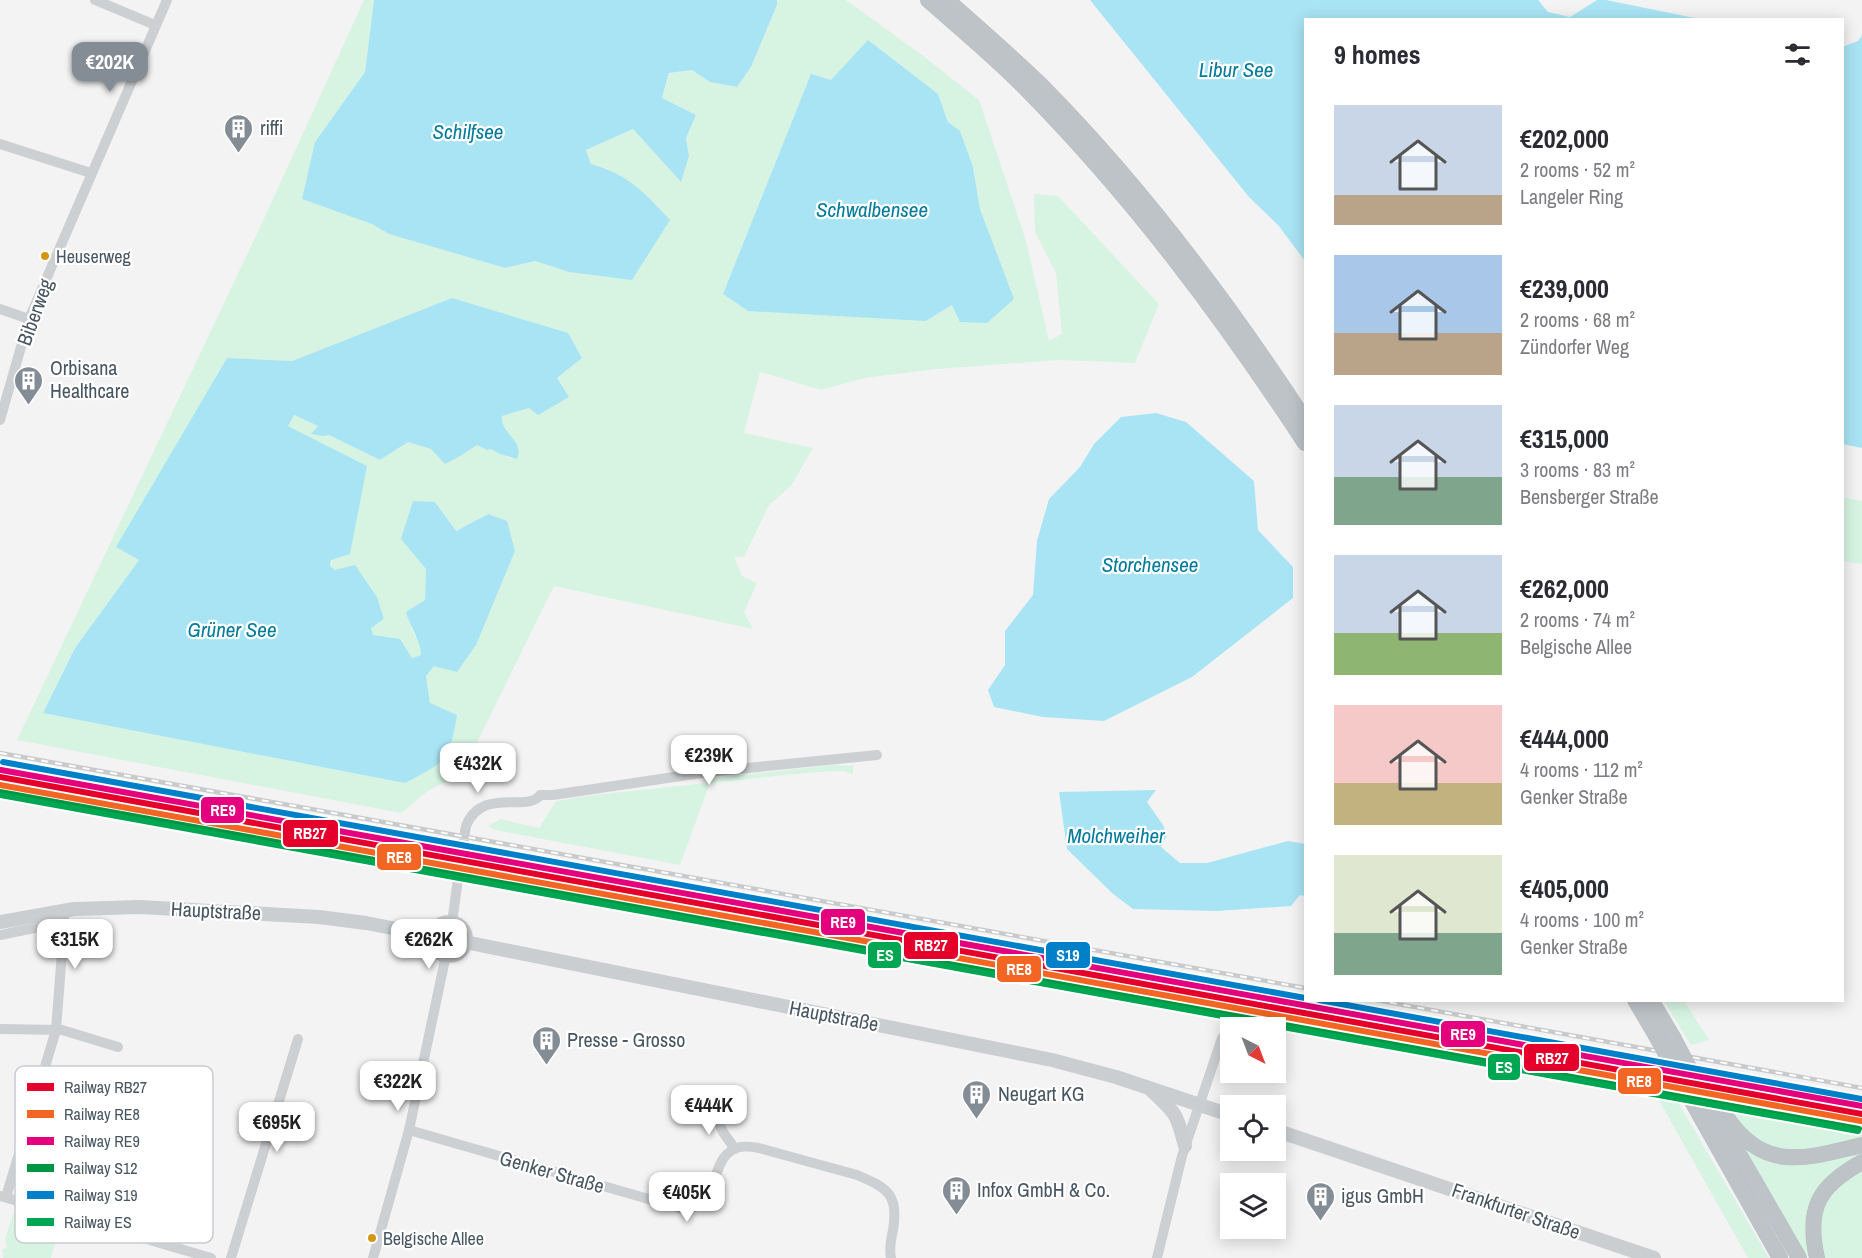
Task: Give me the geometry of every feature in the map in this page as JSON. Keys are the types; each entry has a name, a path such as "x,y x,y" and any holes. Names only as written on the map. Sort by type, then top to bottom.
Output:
{"highway":[{"path":"928,0 1032,94 1135,209 1221,320 1304,442"},
{"path":"947,0 1041,86 1093,141 1232,313 1304,419"},
{"path":"1636,1002 1780,1258"},
{"path":"1652,1002 1687,1064 1736,1131 1751,1145 1782,1158 1797,1159 1862,1144"},
{"path":"1712,1100 1799,1258"},
{"path":"1817,1258 1813,1238 1814,1213 1823,1193 1839,1174 1862,1162"}],"main road":[{"name":"Hauptstraße","path":"0,922 131,907 272,914 366,923 432,936"},
{"path":"447,922 452,923 461,928 465,942 460,951 446,956 437,951 432,936 438,927 447,922"},
{"name":"Hauptstraße","path":"465,942 1052,1060 1199,1105"},
{"path":"1149,1088 1179,1119 1185,1146"},
{"path":"1199,1105 1220,1112"},
{"name":"Frankfurter Straße","path":"1286,1134 1654,1258"}],"street":[{"path":"96,0 155,25"},
{"name":"Biberweg","path":"0,420 29,319 167,0"},
{"path":"0,144 91,173"},
{"path":"0,309 29,319"},
{"path":"466,826 469,819 481,808 507,802 529,803 540,795 576,792 708,772 877,755"},
{"path":"452,923 460,864"},
{"path":"45,1066 56,1030 64,916"},
{"name":"Hauptstraße","path":"0,935 64,916"},
{"path":"373,1255 409,1130 446,956"},
{"path":"0,1029 56,1030 118,1047"},
{"path":"231,1258 297,1039"},
{"path":"1157,1258 1185,1146 1220,1044"},
{"path":"712,1108 723,1132 735,1149 743,1146 759,1148 840,1170 872,1181 887,1191 895,1208 891,1258"},
{"name":"Genker Straße","path":"409,1130 683,1209 696,1207 707,1197 721,1163 735,1149"},
{"path":"3,1196 15,1158"},
{"path":"161,1243 211,1258"}],"green space":[{"path":"364,0 374,0 365,72 315,142 372,224 389,234 505,268 535,261 569,272 609,169 591,164 586,150 633,129 680,181 689,156 686,138 696,115 662,98 670,73 692,70 710,82 737,87 751,67 777,5 777,0 846,0 979,100 1026,241 1049,341 1062,334 1056,273 1035,232 1034,194 1058,196 1159,304 1135,363 1060,360 937,369 865,378 821,390 760,372 744,433 813,448 791,486 769,505 744,557 734,557 742,576 757,583 744,612 753,629 554,586 460,777 433,788 401,813 17,740 261,225","holes":["811,75 831,81 938,94 948,122 973,167 980,209 1013,299 953,305 926,321","452,298 582,358 557,378 568,396 502,416 501,421 507,432 512,459 477,445 462,455 408,442 380,460 329,435 312,433 318,426 294,415 288,426 367,466 330,566 370,589 375,595 384,619 371,628 373,635 381,638 390,637 412,658 421,655 422,649 411,628 425,600 426,569 402,539 435,502 455,531 488,514 434,666 426,676 430,703 325,767 43,713 75,648 139,560 117,547 227,358 292,361"]},
{"path":"1844,497 1862,501 1862,564 1844,561"},
{"path":"831,765 853,766 853,774 844,771 794,774 710,783 680,865 495,830 488,826 501,819 539,828 556,801 706,783 714,778"},
{"path":"449,928 457,931 460,939 457,947 449,950 441,947 438,939 441,931"},
{"path":"1665,1002 1685,1002 1709,1040 1691,1045"},
{"path":"1648,1081 1668,1085 1769,1258 1748,1258"},
{"path":"1719,1093 1862,1120 1862,1138 1815,1149 1779,1150 1763,1144 1749,1133 1734,1117"},
{"path":"1741,1142 1755,1151 1862,1147 1862,1158 1830,1178 1812,1258 1805,1253"},
{"path":"1862,1168 1862,1258 1822,1258 1818,1222 1828,1195"},
{"path":"13,1214 15,1215 15,1243 55,1243 51,1258 3,1258 2,1249 7,1248 5,1239"}],"water":[{"name":"Schilfsee","path":"374,0 777,0 777,5 751,67 737,87 710,82 692,70 669,73 662,98 696,115 686,138 689,156 681,182 633,129 586,150 591,164 626,179 644,193 670,220 632,280 569,272 535,261 505,268 389,234 372,224 302,199 315,142 365,72"},
{"name":"Libur See","path":"1090,0 1538,0 1548,12 1570,17 1597,0 1606,0 1695,18 1304,18 1304,260 1278,225 1249,197"},
{"path":"1862,35 1862,448 1844,444 1844,46 1858,41"},
{"name":"Schwalbensee","path":"868,40 938,94 948,122 960,131 973,167 980,209 1014,299 987,323 960,322 952,305 926,321 748,311 723,294 811,74 831,80"},
{"name":"Grüner See","path":"452,298 568,333 582,358 557,378 569,397 538,415 529,408 502,416 505,428 518,447 517,459 477,445 445,464 431,449 408,442 380,460 329,435 311,434 318,426 294,415 288,426 367,466 350,554 331,560 330,566 335,570 355,565 377,597 384,619 371,628 373,635 400,639 412,658 421,655 421,650 406,612 425,600 426,569 401,539 413,501 435,502 456,531 488,514 507,521 515,551 476,645 457,672 434,666 426,676 430,703 457,715 451,742 443,758 429,770 405,783 43,713 75,648 139,560 116,547 227,358 292,361"},
{"name":"Storchensee","path":"1156,413 1186,422 1254,481 1258,530 1293,567 1293,598 1192,677 1104,721 1043,717 994,707 988,690 1005,665 1005,631 1033,595 1037,541 1049,499 1080,467 1094,444 1121,417"},
{"name":"Molchweiher","path":"1156,790 1147,802 1167,835 1161,847 1180,863 1207,863 1288,841 1304,844 1304,896 1300,895 1291,906 1217,911 1133,909 1112,893 1067,849 1059,792"}],"tunnel":[{"path":"460,864 466,826"}],"railway":[{"path":"0,753 1304,988"},
{"path":"1387,1002 1862,1088"}],"rail line":[{"name":"S19","path":"3,762 1304,998"},
{"name":"RE9","path":"1,770 1862,1106"},
{"name":"RB27","path":"0,777 1862,1114"},
{"name":"RE8","path":"0,785 1861,1121"},
{"name":"S12","path":"0,792 1859,1129"},
{"name":"ES","path":"0,795 1858,1131"},
{"name":"S19","path":"1330,1002 1862,1099"}],"place":[{"name":"riffi","path":"239,154"},
{"name":"Heuserweg","path":"45,256"},
{"name":"Orbisana Healthcare","path":"29,406"},
{"name":"Presse - Grosso","path":"546,1066"},
{"name":"Neugart KG","path":"977,1120"},
{"name":"Infox GmbH & Co.","path":"956,1216"},
{"name":"igus GmbH","path":"1320,1222"},
{"name":"Belgische Allee","path":"372,1238"}]}
